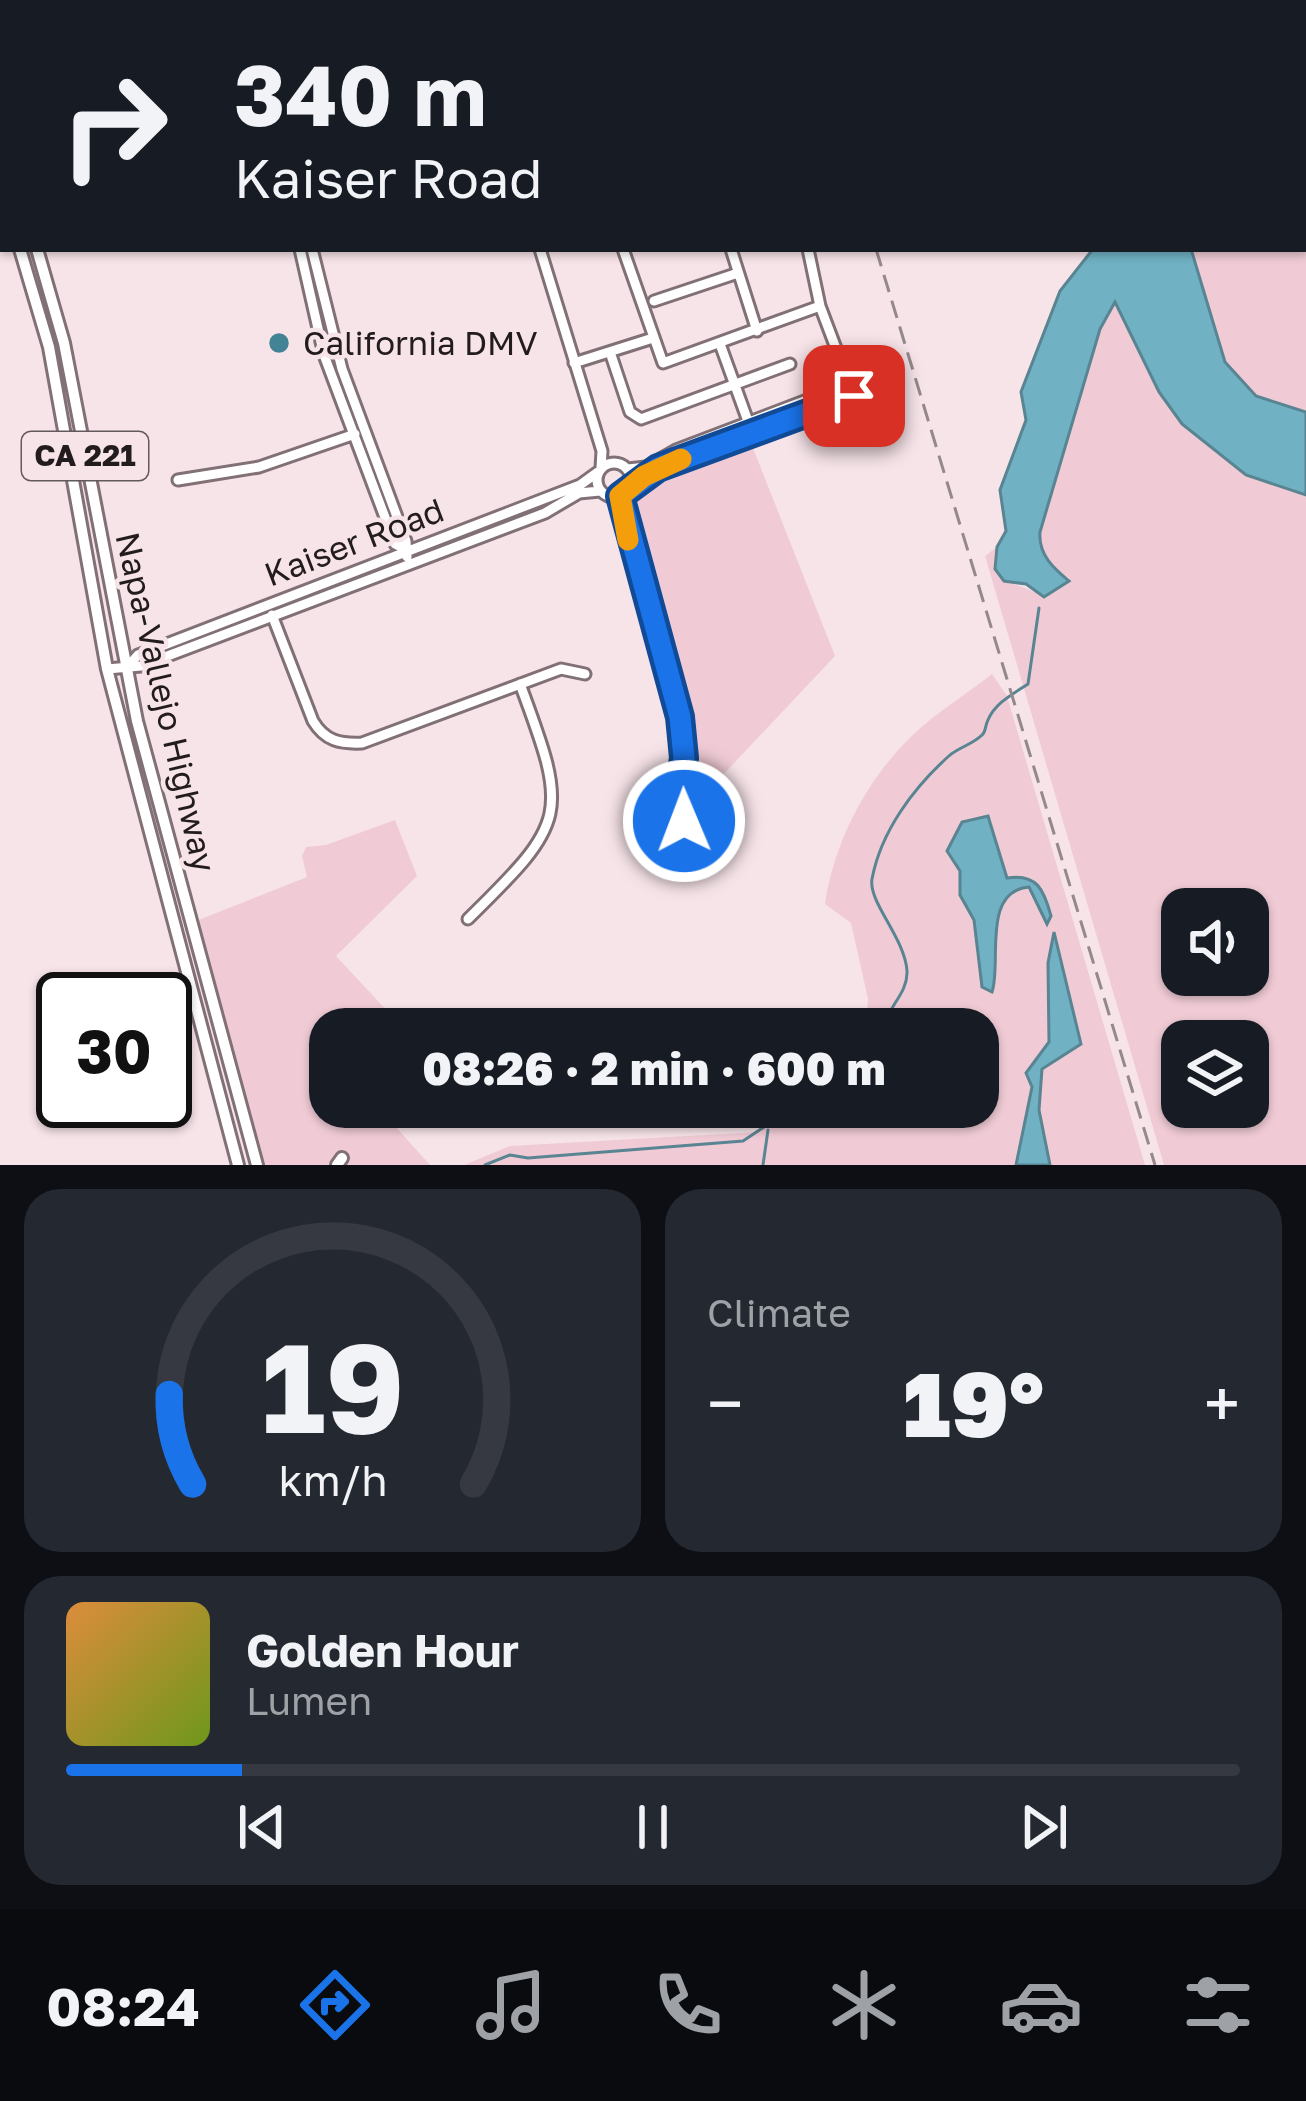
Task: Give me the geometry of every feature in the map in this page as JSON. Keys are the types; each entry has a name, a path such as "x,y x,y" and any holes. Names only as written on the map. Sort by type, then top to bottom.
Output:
{"main road":[{"name":"Napa-Vallejo Highway","path":"21,252 49,347 107,669 238,1165"},
{"name":"Napa-Vallejo Highway","path":"38,252 64,343 127,664 257,1165"}],"street":[{"path":"301,252 324,355 395,544 406,554"},
{"path":"313,252 324,310 406,541 406,554"},
{"path":"541,252 592,423 600,470 621,514 680,717 684,758 677,803 684,821"},
{"path":"624,252 663,363 820,306"},
{"path":"732,252 757,331"},
{"path":"592,423 625,466 646,467 748,421 849,384 820,306 809,252"},
{"path":"654,301 738,273"},
{"path":"574,363 652,338"},
{"path":"720,344 753,433"},
{"path":"610,352 630,412 641,419 790,364"},
{"name":"Kaiser Road","path":"107,669 141,666 273,618 406,554 545,513 579,493 614,493 658,468 854,396 849,384"},
{"path":"178,480 259,467 365,430"},
{"name":"Kaiser Road","path":"127,664 138,655 580,485 600,470 625,466"},
{"path":"614,493 625,466"},
{"path":"268,604 313,721 322,734 342,743 362,743 561,669 585,674"},
{"path":"468,920 538,848 554,806 552,770 520,684"},
{"path":"177,935 193,930"}],"shaded area":[{"path":"1192,252 1306,252 1306,412 1256,396 1225,362"},
{"path":"1116,301 1159,392 1182,424 1256,480 1306,495 1306,1165 1164,1165 985,556 997,547 994,567 1000,578 1035,592 1069,578 1047,560 1040,532 1100,329"},
{"path":"751,443 835,656 719,779 701,795 688,793 687,726 657,610 665,609 653,606 622,492"},
{"path":"992,674 1007,696 1145,1165 464,1165 510,1146 758,1132 758,1128 999,1128 999,1008 867,1008 851,923 825,904 837,854 858,806 888,763 924,725"},
{"path":"395,820 417,876 336,956 384,1008 309,1008 309,1128 397,1128 430,1165 257,1165 191,923 307,877 302,856 306,847 326,845"}],"water":[{"path":"1091,252 1192,252 1225,362 1256,396 1306,412 1306,495 1246,475 1182,424 1159,392 1115,302 1100,329 1040,532 1045,555 1069,581 1044,597 1026,584 1004,581 995,569 997,547 1006,531 1000,490 1026,420 1021,392 1060,291"},
{"path":"988,816 1007,878 1026,878 1038,885 1051,916 1047,924 1029,887 1004,901 996,930 992,992 982,987 974,920 960,895 960,871 947,851 962,822"},
{"path":"1054,932 1081,1044 1042,1069 1039,1110 1050,1165 1016,1165 1032,1087 1026,1073 1049,1042 1048,963"}],"waterway":[{"path":"892,1008 907,971 872,888 876,861 891,827 924,781 950,755 982,735 995,709 1028,684 1039,608"},
{"path":"485,1165 510,1155 528,1158 743,1141 762,1128"},
{"path":"763,1165 768,1130"}],"railway":[{"path":"877,252 1155,1165"}],"slow traffic":[{"path":"628,540 620,496 644,476 681,459"}],"place":[{"name":"California DMV","path":"279,343"}],"route":[{"path":"684,821 677,803 684,758 680,717 621,514 620,496 658,468 854,396"}]}
